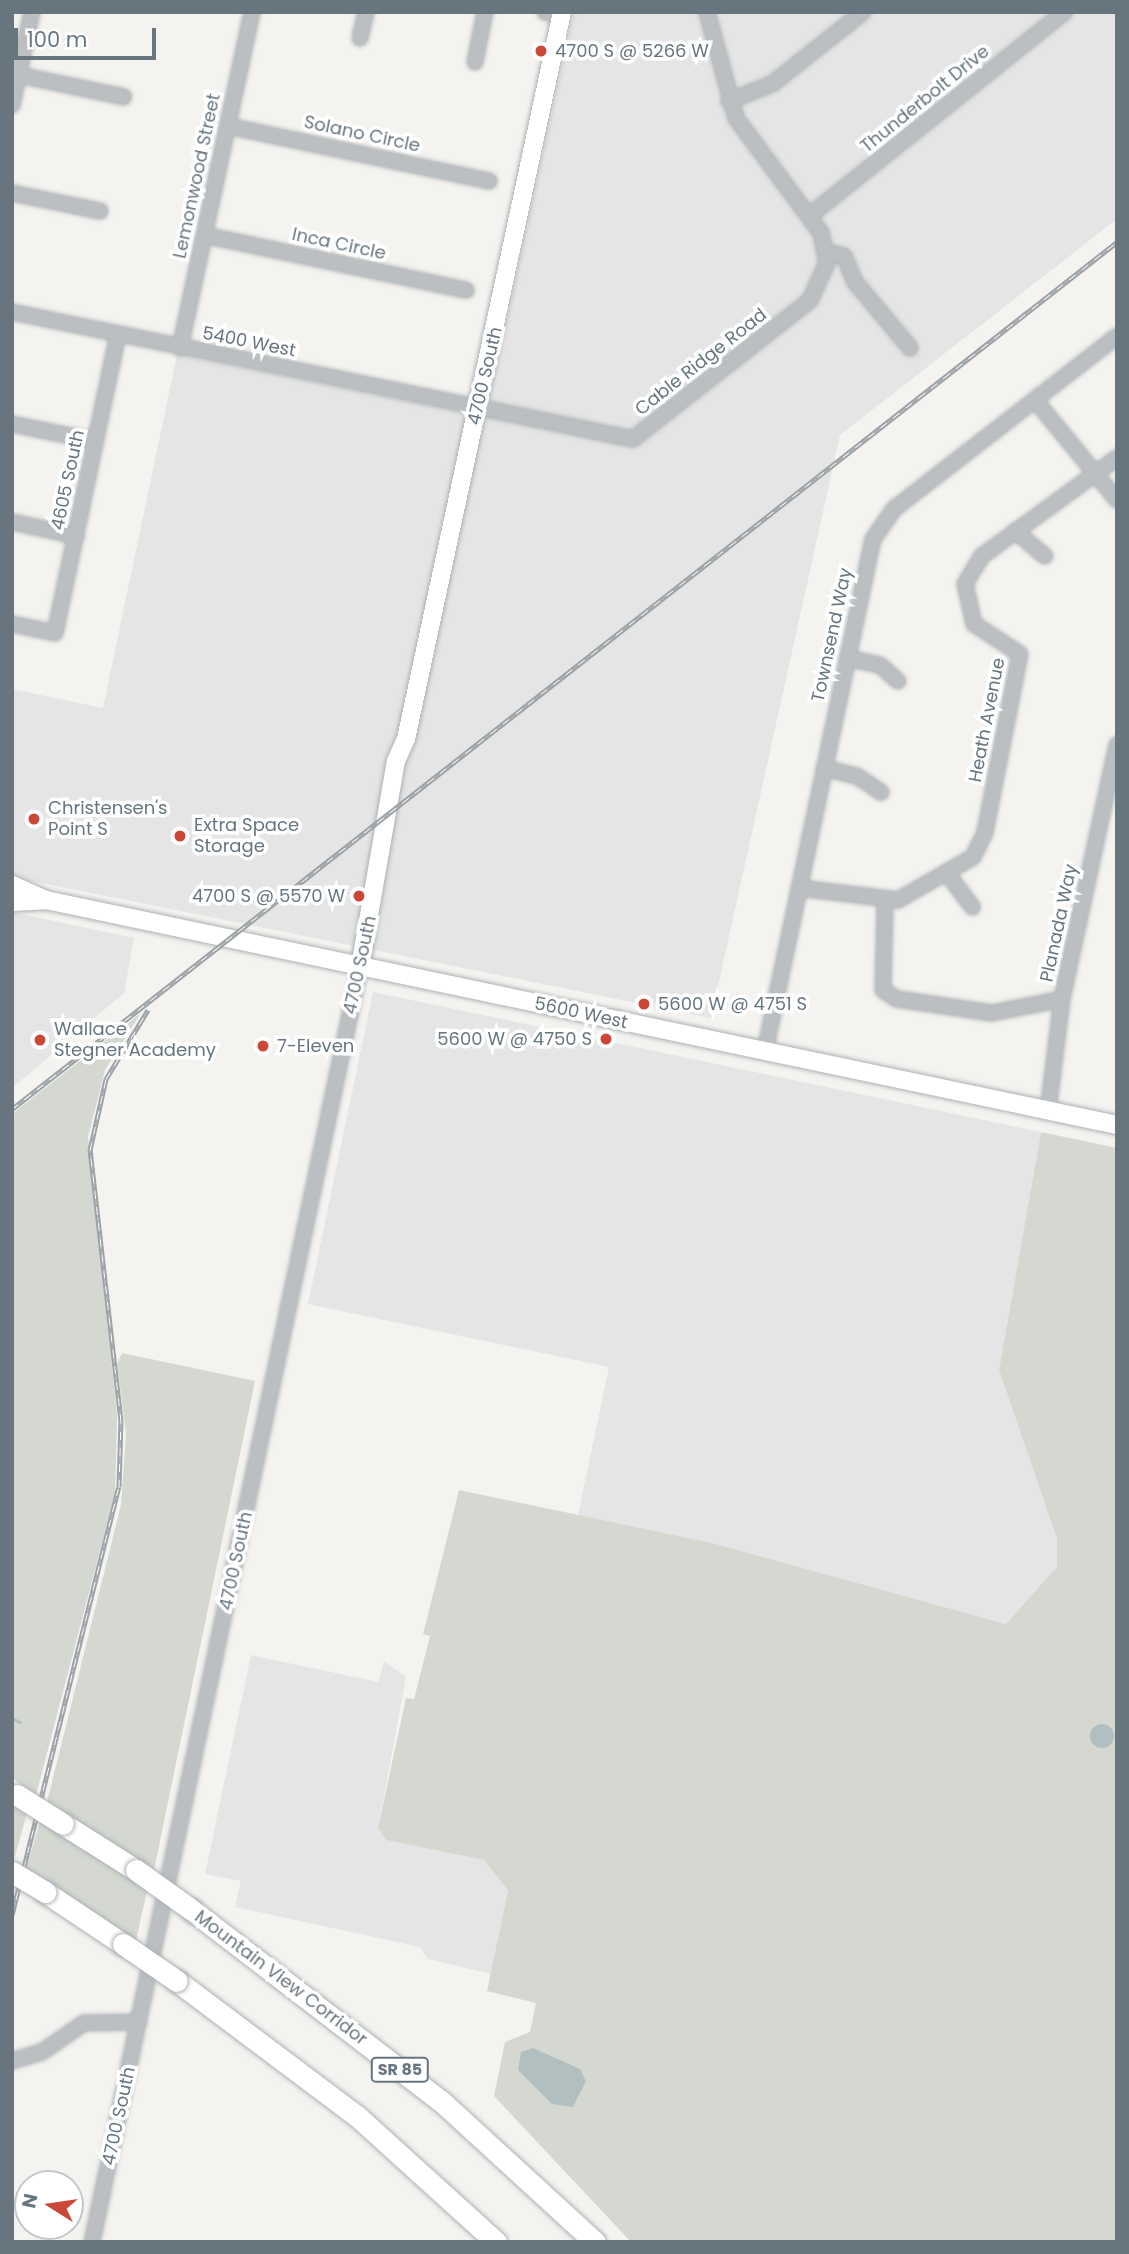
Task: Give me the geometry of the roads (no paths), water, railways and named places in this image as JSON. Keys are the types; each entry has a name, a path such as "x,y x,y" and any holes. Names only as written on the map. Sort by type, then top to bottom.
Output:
{"highway":[{"name":"Mountain View Corridor","path":"15,1794 136,1870 193,1911 441,2101 595,2242"},
{"path":"12,1872 177,1981 357,2116 496,2242"}],"main road":[{"name":"4700 South","path":"360,967 408,758 406,740 478,409 556,13"},
{"name":"5600 West","path":"12,885 46,900 1117,1125"},
{"name":"5600 West","path":"12,902 46,900"}],"street":[{"path":"12,105 32,12"},
{"name":"Lemonwood Street","path":"180,348 252,12"},
{"path":"360,38 366,12"},
{"path":"475,62 485,12"},
{"path":"707,12 729,101 745,133 809,216 827,252 844,256 855,282 910,348"},
{"path":"729,101 772,84 863,12"},
{"name":"Thunderbolt Drive","path":"809,216 1065,12"},
{"path":"19,75 124,97"},
{"name":"Solano Circle","path":"228,125 489,181"},
{"path":"12,193 100,211"},
{"name":"Inca Circle","path":"204,236 466,290"},
{"name":"Cable Ridge Road","path":"478,409 633,439 810,300 827,252"},
{"name":"5400 West","path":"12,312 478,409"},
{"name":"4605 South","path":"12,624 55,634 118,334"},
{"name":"Townsend Way","path":"765,1051 869,552 883,521 1117,336"},
{"path":"1035,400 1117,500"},
{"path":"12,424 96,442"},
{"name":"Heath Avenue","path":"885,903 949,876 982,841 1020,654 974,624 965,584 982,556 1093,470 1117,458"},
{"path":"12,522 76,536"},
{"path":"1015,531 1045,556"},
{"path":"847,658 880,665 898,681"},
{"name":"Planada Way","path":"1048,1111 1062,999 1117,745"},
{"path":"824,768 857,776 881,792"},
{"path":"949,876 972,907"},
{"path":"799,888 885,903 883,990 897,999 992,1013 1062,999"},
{"name":"4700 South","path":"93,2242 360,967"},
{"path":"12,2061 42,2052 84,2023 139,2022"}],"waterway":[{"path":"12,1718 20,1722"}],"railway":[{"path":"12,1109 1117,242"},
{"path":"12,1915 119,1487 121,1421 90,1150 106,1079 148,1010"}],"place":[{"name":"4700 S @ 5266 W","path":"541,51"},
{"name":"Christensen's Point S","path":"34,819"},
{"name":"Extra Space Storage","path":"180,836"},
{"name":"4700 S @ 5570 W","path":"359,896"},
{"name":"5600 W @ 4751 S","path":"644,1004"},
{"name":"5600 W @ 4750 S","path":"606,1039"},
{"name":"Wallace Stegner Academy","path":"40,1040"},
{"name":"7-Eleven","path":"263,1046"}]}
